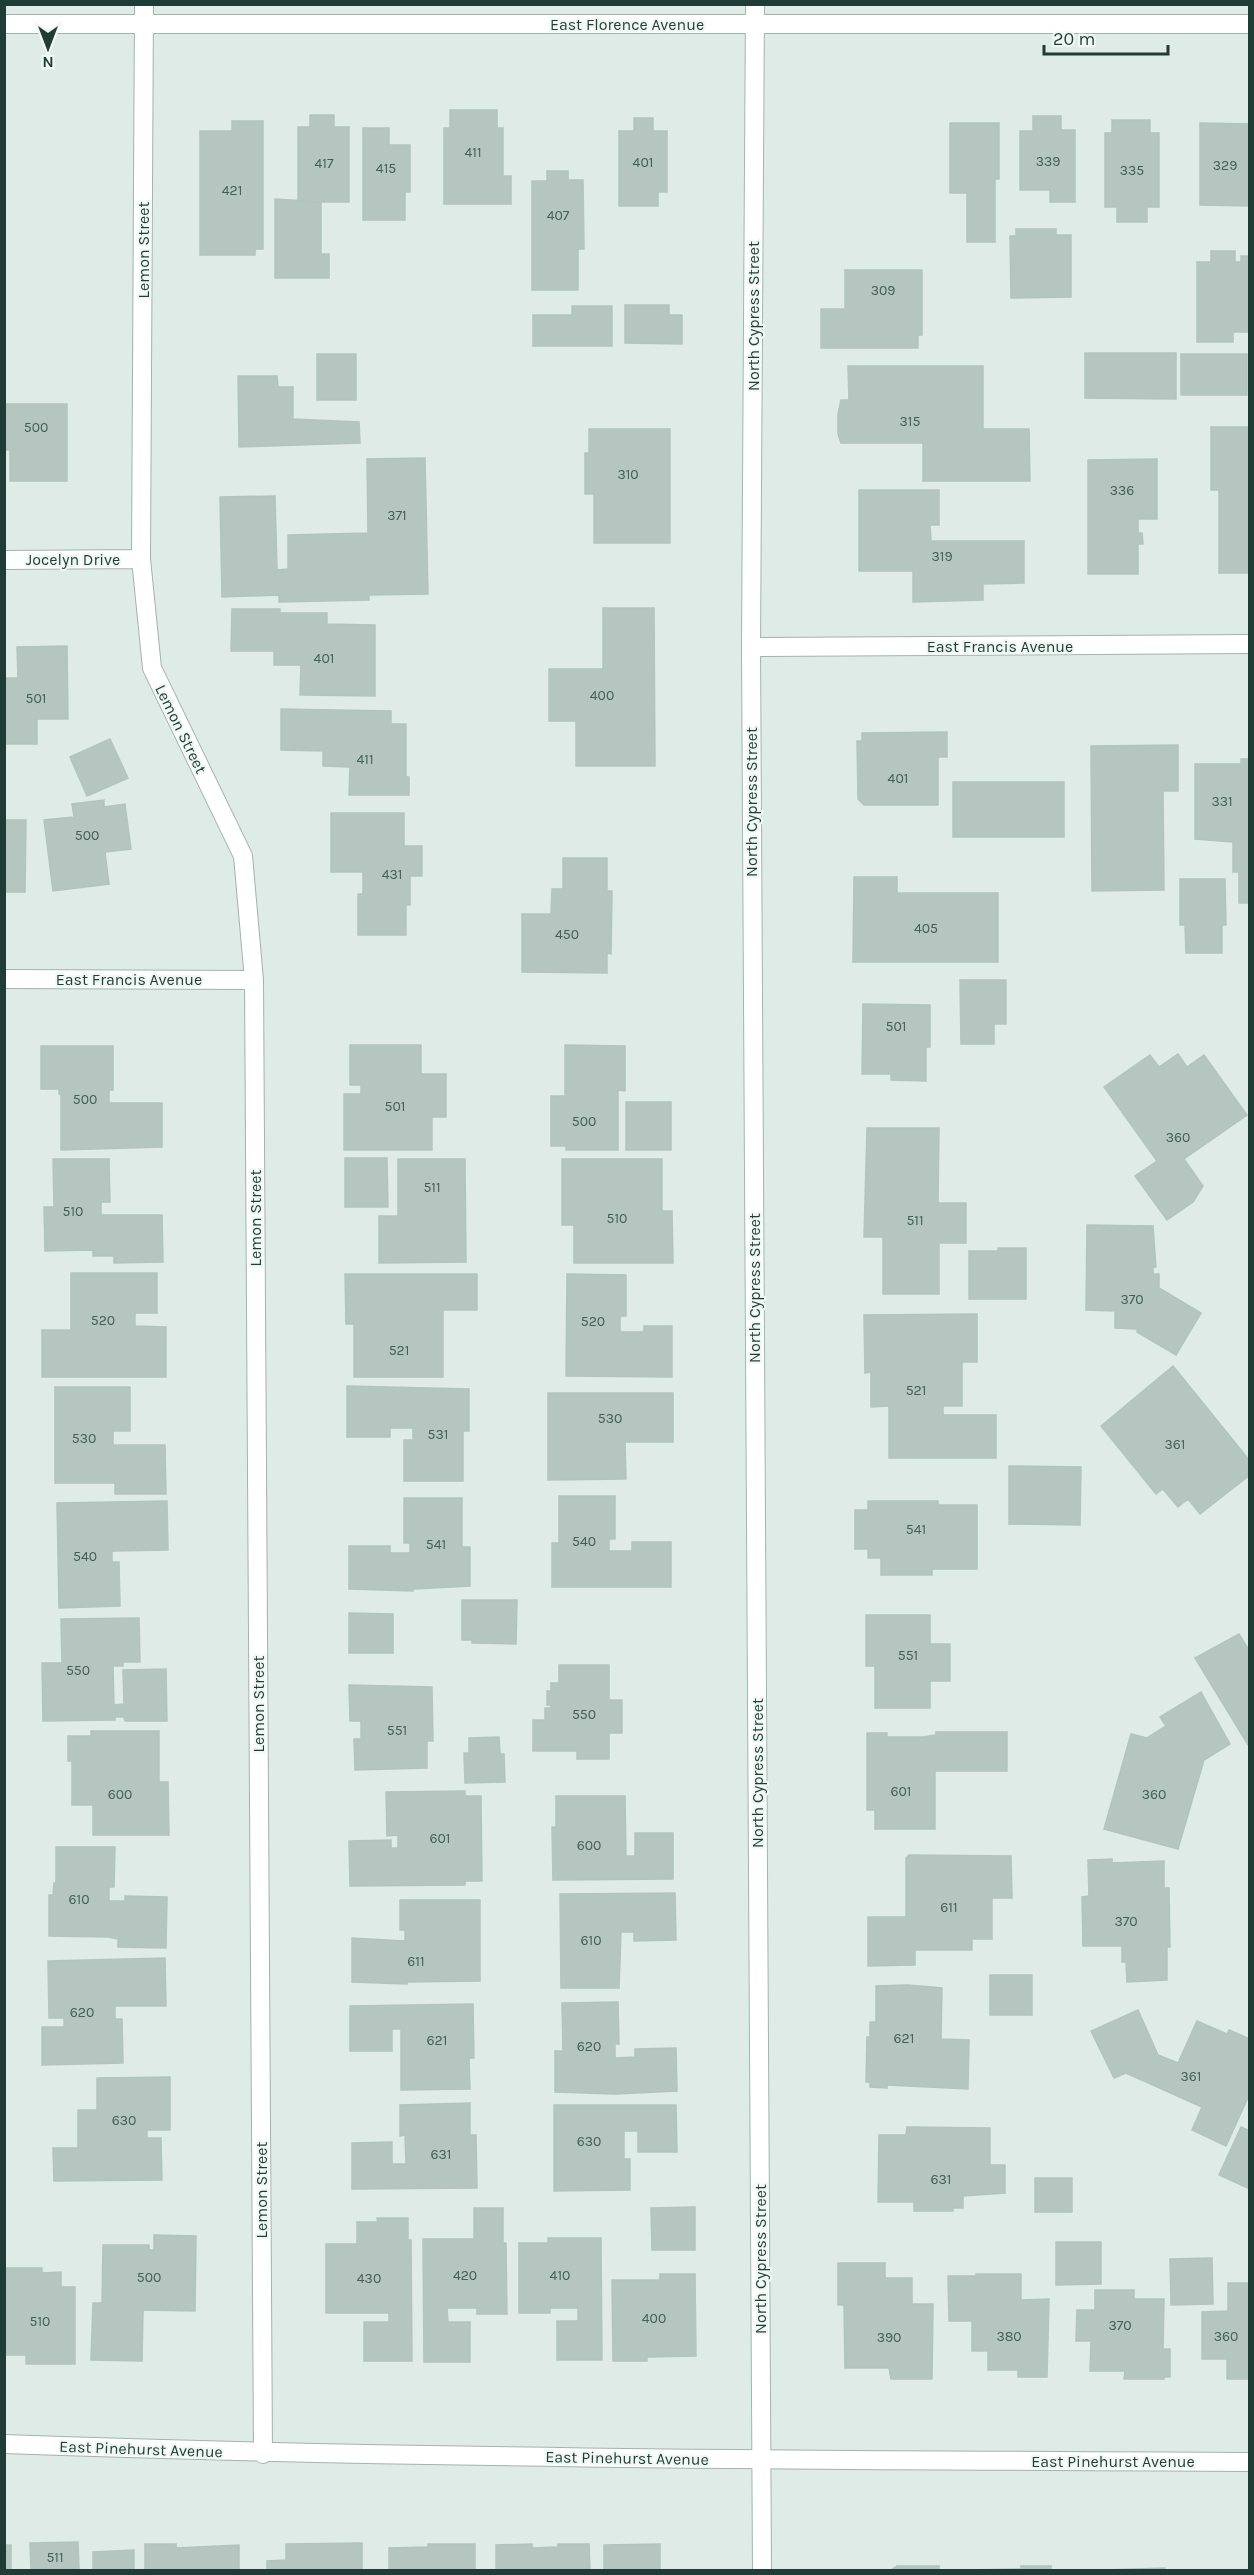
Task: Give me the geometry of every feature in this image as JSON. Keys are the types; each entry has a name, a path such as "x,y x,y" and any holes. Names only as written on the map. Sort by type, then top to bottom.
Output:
{"street":[{"name":"North Cypress Street","path":"755,4 751,647 762,2571"},
{"name":"East Florence Avenue","path":"4,24 144,14 755,24 1250,24"},
{"name":"Lemon Street","path":"144,14 141,559 152,668 243,856 254,980 263,2454"},
{"name":"Jocelyn Drive","path":"4,560 141,559"},
{"name":"East Francis Avenue","path":"751,647 1250,644"},
{"name":"East Francis Avenue","path":"4,978 254,980"},
{"name":"East Pinehurst Avenue","path":"4,2444 263,2454 761,2460 1250,2462"}],"building":[{"path":"450,110 497,110 497,128 503,128 503,176 511,176 511,204 444,204 444,128 450,128"},
{"path":"310,115 334,115 334,127 349,127 349,202 298,202 298,127 310,127"},
{"path":"1033,116 1061,116 1061,130 1075,130 1075,202 1050,202 1050,190 1020,190 1020,131 1033,131"},
{"path":"634,118 653,118 653,131 667,131 667,192 658,192 658,206 619,206 619,131 634,131"},
{"path":"1112,120 1150,120 1150,133 1159,133 1159,207 1147,207 1147,222 1117,222 1117,207 1105,207 1105,133 1112,133"},
{"path":"232,121 263,121 263,249 255,249 255,255 200,255 200,131 232,131"},
{"path":"950,123 999,123 999,179 995,179 995,242 967,242 967,193 950,193"},
{"path":"1200,123 1250,124 1250,206 1200,205"},
{"path":"363,128 389,128 389,145 410,145 410,192 405,192 405,220 363,220"},
{"path":"547,171 568,171 568,180 583,180 584,249 578,249 578,290 532,290 532,181 547,181"},
{"path":"275,199 321,202 321,254 329,254 329,278 275,278"},
{"path":"1016,229 1056,229 1056,235 1071,235 1071,297 1011,298 1010,236 1016,236"},
{"path":"1211,251 1235,251 1235,262 1241,262 1241,256 1250,256 1248,332 1233,332 1233,342 1197,342 1197,262 1211,262"},
{"path":"845,270 922,270 922,335 918,335 918,348 821,348 821,309 845,309"},
{"path":"625,305 669,305 669,315 682,315 682,344 625,343"},
{"path":"572,306 612,306 612,346 533,346 533,315 572,315"},
{"path":"1085,353 1176,353 1176,399 1085,398"},
{"path":"317,354 356,354 356,400 317,400"},
{"path":"1181,354 1247,354 1247,395 1181,395"},
{"path":"848,366 983,366 983,429 1029,429 1030,481 923,481 923,443 841,443 838,434 838,414 841,400 849,400"},
{"path":"238,376 277,376 278,387 293,387 293,419 359,422 360,443 239,447"},
{"path":"4,404 67,404 67,481 10,481 10,450 4,450"},
{"path":"1211,427 1250,427 1250,573 1219,573 1219,490 1211,490"},
{"path":"589,429 670,429 670,543 594,543 594,494 585,494 585,453 589,453"},
{"path":"425,458 428,594 369,595 369,600 279,602 279,595 222,597 220,497 275,496 277,570 288,569 288,535 368,533 367,459"},
{"path":"1157,459 1157,519 1138,519 1138,533 1142,533 1143,544 1138,544 1138,574 1088,574 1088,460"},
{"path":"859,490 939,490 939,525 930,525 931,541 1024,541 1024,583 983,584 983,600 913,602 913,571 859,571"},
{"path":"603,608 654,608 655,766 576,766 576,721 549,721 549,669 603,669"},
{"path":"232,609 280,609 280,613 327,613 327,624 375,625 375,696 300,695 301,665 274,665 274,651 231,651"},
{"path":"67,646 68,719 37,719 37,744 4,744 4,678 18,678 17,647"},
{"path":"281,709 391,711 391,724 406,724 406,777 409,777 409,795 349,795 350,767 323,766 323,751 281,750"},
{"path":"947,732 947,757 938,757 938,805 864,805 858,799 857,741 862,741 862,733"},
{"path":"110,739 128,778 87,796 70,757"},
{"path":"1178,745 1178,791 1163,791 1164,890 1092,891 1091,746"},
{"path":"1241,759 1250,759 1250,903 1239,903 1239,872 1233,872 1233,842 1195,839 1195,764 1241,764"},
{"path":"953,782 1064,782 1064,837 953,837"},
{"path":"104,800 104,807 125,804 131,849 105,852 109,884 53,891 44,820 74,817 72,804"},
{"path":"331,813 404,813 404,846 422,846 422,876 410,876 410,905 406,905 406,935 358,935 358,894 363,894 363,872 331,872"},
{"path":"4,820 26,820 25,892 4,892"},
{"path":"563,858 607,858 607,891 612,891 611,954 607,953 607,973 522,972 522,914 551,914 552,889 563,889"},
{"path":"854,877 897,877 897,893 998,893 998,962 853,962"},
{"path":"1180,879 1225,879 1226,925 1222,925 1222,953 1186,953 1185,925 1180,925"},
{"path":"960,980 1006,980 1006,1024 994,1024 994,1044 961,1044"},
{"path":"863,1004 930,1005 930,1047 926,1047 926,1081 891,1080 891,1074 862,1074"},
{"path":"350,1045 421,1045 421,1074 446,1074 446,1117 432,1117 432,1150 344,1150 344,1094 361,1094 361,1085 350,1085"},
{"path":"565,1045 625,1046 625,1091 618,1090 618,1150 566,1150 566,1146 551,1146 551,1096 565,1096"},
{"path":"41,1046 113,1046 113,1090 109,1090 109,1103 162,1103 162,1147 61,1150 61,1094 59,1094 59,1089 41,1089"},
{"path":"1178,1054 1187,1067 1204,1055 1247,1115 1184,1159 1203,1186 1193,1202 1167,1220 1135,1176 1157,1161 1104,1087 1150,1055 1159,1067"},
{"path":"626,1102 671,1102 671,1150 626,1150"},
{"path":"867,1128 939,1128 938,1203 966,1203 966,1243 939,1243 939,1294 883,1294 883,1237 864,1237"},
{"path":"345,1158 387,1158 388,1207 345,1207"},
{"path":"53,1159 109,1159 110,1202 101,1202 101,1215 162,1215 163,1262 114,1263 114,1256 93,1256 93,1250 45,1251 44,1207 54,1207"},
{"path":"398,1159 465,1159 466,1262 379,1263 379,1216 398,1216"},
{"path":"562,1159 662,1159 662,1211 672,1211 673,1263 574,1263 574,1225 562,1225"},
{"path":"1087,1225 1153,1226 1156,1267 1153,1267 1153,1274 1159,1274 1159,1288 1201,1313 1176,1355 1137,1332 1137,1329 1115,1328 1115,1311 1086,1310"},
{"path":"998,1248 1026,1248 1026,1299 969,1299 969,1251 998,1251"},
{"path":"71,1273 157,1273 157,1313 135,1313 135,1326 166,1327 166,1377 42,1377 42,1330 71,1330"},
{"path":"345,1274 477,1274 477,1310 443,1310 443,1377 354,1377 354,1324 346,1324"},
{"path":"567,1274 626,1275 626,1316 620,1316 620,1332 644,1332 644,1326 672,1326 672,1377 566,1376"},
{"path":"977,1314 977,1362 962,1362 962,1406 943,1406 943,1415 996,1415 996,1458 889,1458 889,1406 871,1407 871,1372 865,1373 864,1315"},
{"path":"1173,1366 1250,1461 1250,1475 1200,1514 1188,1499 1178,1507 1163,1489 1156,1494 1101,1426"},
{"path":"347,1386 469,1389 469,1431 463,1431 463,1481 404,1481 404,1440 413,1440 413,1428 390,1428 390,1437 347,1437"},
{"path":"55,1387 130,1387 130,1431 113,1431 113,1445 165,1445 166,1494 115,1494 115,1483 55,1483"},
{"path":"548,1393 673,1393 673,1442 625,1442 626,1479 548,1480"},
{"path":"1009,1466 1081,1467 1080,1525 1009,1524"},
{"path":"559,1496 615,1496 615,1539 609,1539 609,1551 632,1551 632,1542 671,1542 671,1587 552,1587 552,1543 559,1543"},
{"path":"404,1498 462,1498 462,1547 470,1547 470,1586 413,1589 413,1591 349,1589 349,1546 390,1546 390,1553 410,1553 410,1543 404,1543"},
{"path":"167,1501 168,1550 112,1551 112,1562 119,1562 120,1606 59,1608 57,1503"},
{"path":"868,1501 938,1501 938,1505 977,1505 977,1569 932,1569 932,1575 881,1575 881,1558 868,1558 868,1549 855,1549 855,1510 868,1510"},
{"path":"462,1600 517,1600 516,1644 472,1643 472,1640 462,1640"},
{"path":"349,1613 393,1614 393,1653 349,1653"},
{"path":"866,1615 930,1615 930,1644 950,1644 950,1681 930,1681 930,1708 875,1708 875,1666 866,1666"},
{"path":"139,1618 140,1662 123,1662 123,1666 113,1666 114,1705 124,1704 123,1670 166,1669 167,1721 125,1721 124,1717 115,1717 115,1720 43,1721 42,1663 62,1663 61,1619"},
{"path":"1239,1634 1250,1652 1250,1748 1195,1658"},
{"path":"559,1665 609,1665 609,1700 622,1700 622,1733 609,1733 609,1759 577,1759 577,1751 533,1751 533,1720 545,1720 545,1708 551,1708 551,1705 547,1705 547,1691 551,1691 551,1683 559,1683"},
{"path":"349,1685 432,1687 433,1741 427,1741 427,1768 355,1770 354,1739 361,1739 361,1721 350,1721"},
{"path":"1201,1692 1230,1744 1204,1760 1178,1849 1104,1829 1131,1734 1147,1738 1166,1726 1160,1717"},
{"path":"91,1731 159,1731 159,1782 168,1782 169,1835 93,1835 93,1805 72,1805 72,1761 68,1761 68,1736 91,1736"},
{"path":"936,1732 1007,1732 1007,1771 935,1771 935,1829 875,1829 875,1810 867,1810 867,1733 887,1733 887,1737 923,1737 936,1735"},
{"path":"499,1737 500,1754 504,1754 505,1782 465,1783 464,1753 469,1753 469,1738"},
{"path":"465,1791 465,1796 481,1796 482,1881 465,1881 465,1885 350,1886 349,1841 391,1840 391,1848 398,1848 398,1835 387,1836 386,1792"},
{"path":"556,1796 625,1796 626,1856 635,1856 635,1833 673,1833 673,1879 553,1880 552,1827 556,1827"},
{"path":"56,1847 115,1847 114,1887 109,1887 109,1901 125,1901 125,1896 167,1897 166,1948 118,1947 118,1939 108,1937 49,1936 49,1895 53,1895 54,1883 56,1883"},
{"path":"909,1855 1011,1856 1012,1898 992,1898 992,1939 972,1939 972,1950 915,1950 915,1965 868,1966 868,1917 906,1917 906,1858"},
{"path":"1112,1859 1112,1863 1164,1861 1164,1888 1169,1888 1170,1947 1167,1947 1167,1980 1127,1982 1126,1962 1122,1962 1122,1946 1083,1946 1082,1897 1089,1896 1088,1860"},
{"path":"675,1893 676,1940 634,1941 634,1932 621,1932 619,1988 561,1988 560,1894"},
{"path":"400,1900 480,1900 480,1981 407,1982 407,1984 352,1982 352,1938 405,1941 405,1930 400,1930"},
{"path":"165,1958 166,2006 115,2006 115,2019 122,2019 123,2063 42,2065 42,2027 64,2027 64,2018 49,2018 48,1961"},
{"path":"990,1975 1032,1975 1032,2015 990,2015"},
{"path":"908,1985 942,1988 941,2039 969,2040 968,2089 887,2085 887,2088 870,2087 870,2082 866,2082 867,2037 870,2037 870,2022 876,2022 876,1986"},
{"path":"618,2002 619,2044 615,2044 615,2058 635,2057 635,2049 676,2048 677,2091 616,2094 555,2092 555,2051 563,2051 562,2003"},
{"path":"473,2004 474,2058 469,2058 470,2089 401,2090 401,2029 392,2029 392,2051 350,2051 350,2006"},
{"path":"1138,2010 1158,2055 1178,2063 1197,2021 1227,2034 1229,2030 1250,2039 1250,2093 1226,2146 1192,2130 1202,2107 1126,2073 1114,2078 1091,2031"},
{"path":"170,2077 170,2130 147,2130 147,2138 161,2138 162,2180 54,2181 53,2148 78,2148 78,2110 97,2110 97,2078"},
{"path":"470,2103 470,2135 476,2135 477,2188 352,2189 352,2143 392,2142 392,2164 406,2164 405,2135 400,2136 400,2105"},
{"path":"554,2105 676,2105 677,2152 638,2152 638,2131 624,2131 624,2159 630,2159 630,2190 554,2191"},
{"path":"907,2127 990,2128 990,2165 1005,2165 1005,2193 963,2196 963,2208 953,2208 953,2211 914,2211 914,2202 878,2202 879,2135 906,2135"},
{"path":"1241,2127 1250,2131 1250,2189 1219,2175"},
{"path":"1035,2178 1072,2178 1072,2212 1035,2212"},
{"path":"695,2207 695,2250 652,2250 651,2208"},
{"path":"474,2208 503,2208 507,2314 477,2314 477,2308 447,2308 448,2322 470,2322 470,2362 424,2362 423,2239 474,2239"},
{"path":"377,2218 408,2218 408,2240 411,2240 412,2361 364,2361 364,2322 389,2322 389,2313 326,2313 326,2244 357,2244 357,2222 378,2222"},
{"path":"154,2235 196,2236 195,2311 143,2310 142,2361 91,2360 93,2303 102,2303 103,2245 149,2245 149,2250 154,2250"},
{"path":"548,2238 601,2238 602,2360 557,2360 557,2321 578,2321 578,2308 550,2308 550,2313 519,2313 519,2243 548,2243"},
{"path":"1056,2242 1101,2242 1101,2284 1056,2285"},
{"path":"1212,2258 1213,2304 1171,2305 1170,2259"},
{"path":"838,2263 885,2263 885,2278 912,2278 912,2304 933,2304 932,2379 891,2379 889,2368 845,2368 844,2305 838,2305"},
{"path":"4,2268 42,2268 42,2273 61,2272 61,2287 75,2287 75,2364 26,2364 26,2355 4,2355"},
{"path":"660,2274 695,2274 696,2356 647,2357 647,2361 613,2361 612,2280 660,2280"},
{"path":"976,2274 1021,2274 1021,2300 1049,2299 1047,2377 1018,2377 1018,2370 988,2370 988,2351 972,2351 972,2321 949,2321 948,2276 976,2276"},
{"path":"1228,2283 1250,2283 1250,2379 1227,2379 1227,2359 1202,2359 1202,2312 1228,2311"},
{"path":"1095,2290 1134,2290 1134,2299 1164,2299 1163,2349 1170,2349 1170,2377 1124,2379 1125,2371 1090,2371 1091,2341 1076,2341 1077,2310 1095,2310"},
{"path":"78,2542 79,2570 31,2570 30,2543"},
{"path":"362,2543 362,2570 267,2570 267,2561 286,2560 286,2544"},
{"path":"145,2544 176,2544 176,2548 239,2545 239,2570 145,2570"},
{"path":"428,2544 475,2544 475,2570 389,2570 389,2548 428,2547"},
{"path":"532,2544 532,2548 558,2547 558,2544 589,2544 590,2570 496,2570 496,2545"},
{"path":"660,2544 660,2570 604,2570 604,2545"},
{"path":"4,2545 11,2545 11,2570 4,2570"},
{"path":"134,2550 134,2570 93,2570 93,2552"},
{"path":"897,2566 939,2566 939,2570 891,2570"},
{"path":"1021,2566 1051,2566 1051,2570 962,2570 1021,2569"},
{"path":"1165,2568 1165,2570 1102,2570"}]}
